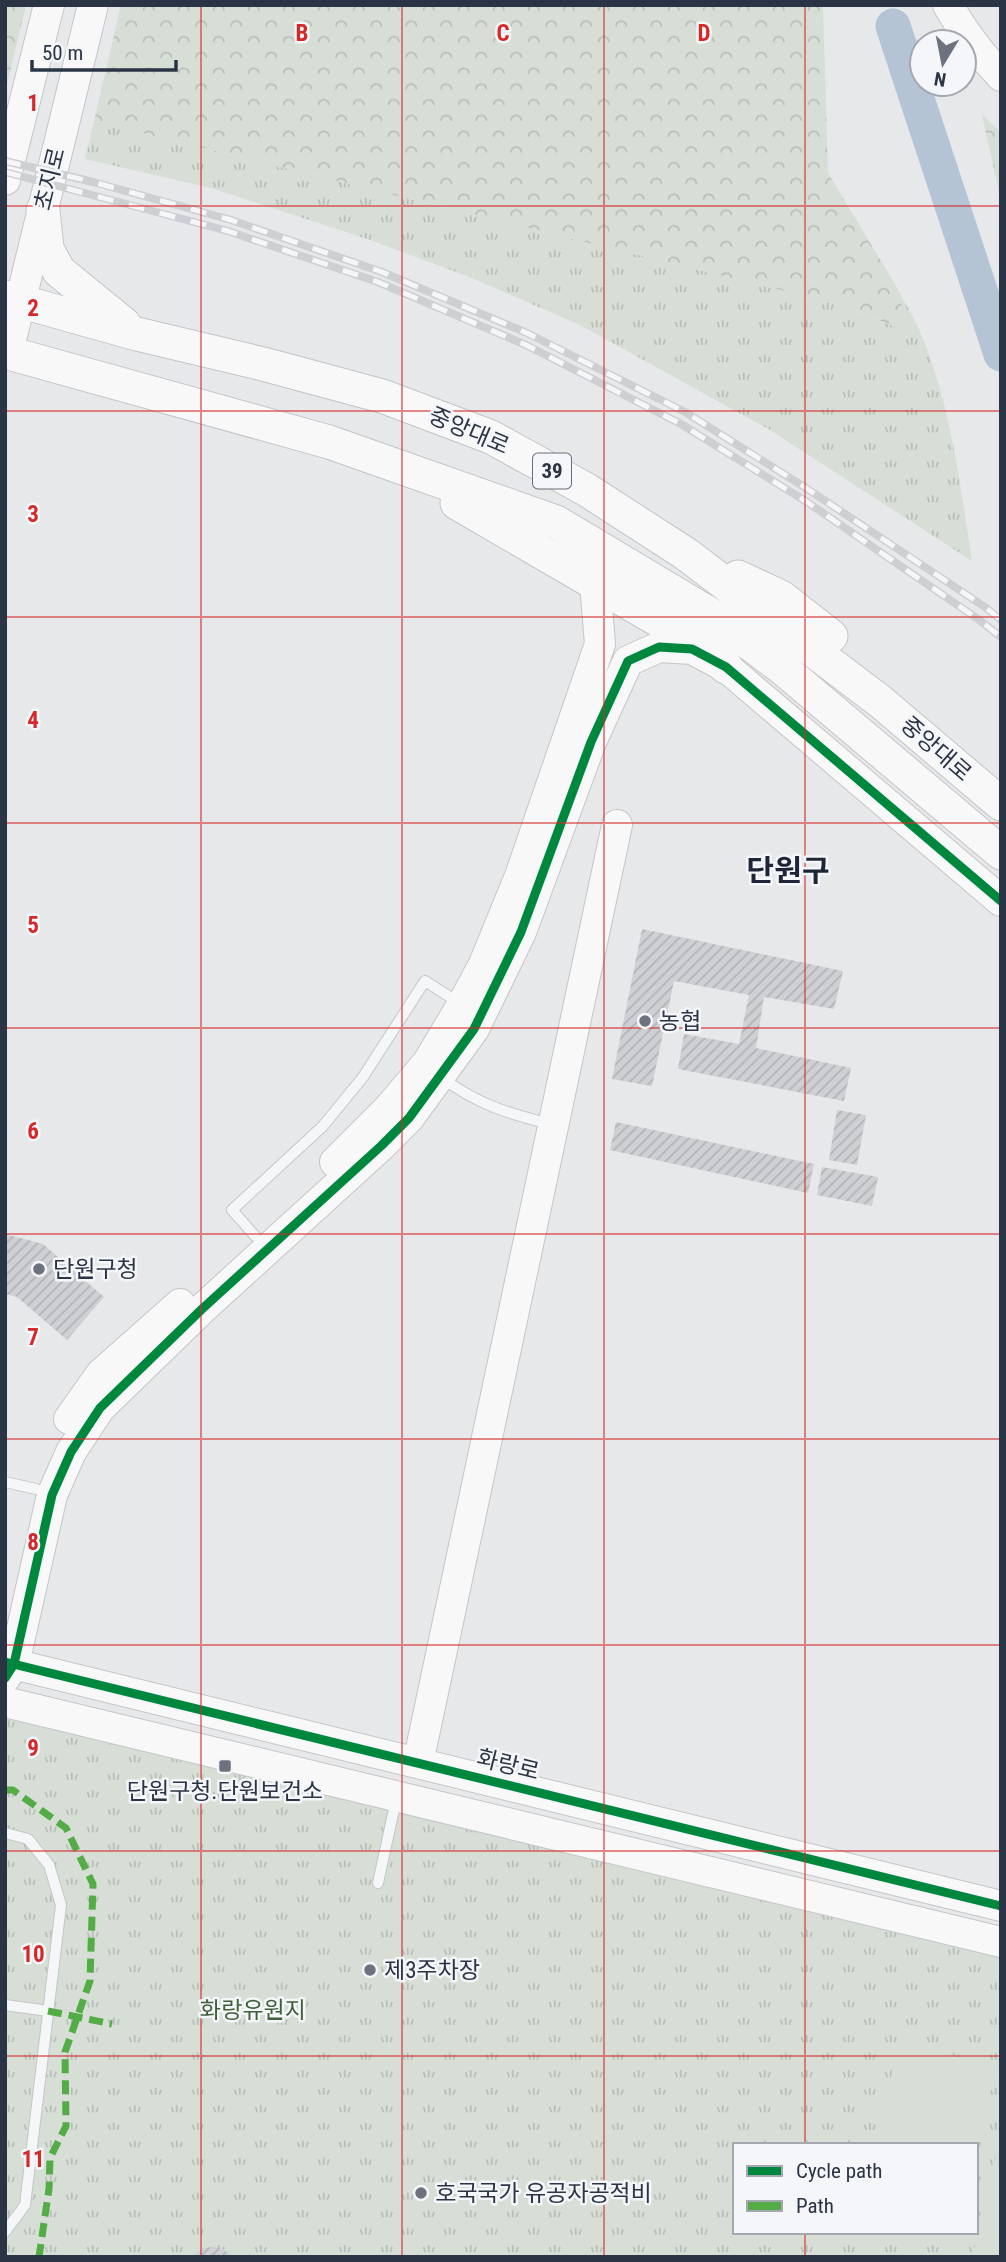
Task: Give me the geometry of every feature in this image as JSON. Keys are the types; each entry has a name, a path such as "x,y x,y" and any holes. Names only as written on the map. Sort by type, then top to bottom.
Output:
{"main road":[{"path":"43,210 47,249 59,271 136,334"},
{"name":"중앙대로","path":"13,299 136,334 382,396 491,437 587,490 686,554 881,702 1001,804"},
{"name":"중앙대로","path":"6,352 329,442 556,522 713,616 781,667 1001,853"},
{"path":"383,459 696,642 726,667"},
{"path":"686,554 782,597 1001,775"}],"street":[{"name":"초지로","path":"5,180 48,5"},
{"name":"초지로","path":"6,352 13,299 43,210 93,5"},
{"path":"948,5 982,57 1001,76"},
{"path":"8,1668 51,1495 71,1452 100,1408 202,1309 382,1146 409,1118 484,964 520,876 600,644 596,583"},
{"path":"5,1610 40,1472 63,1428 101,1374 320,1178 380,1117 474,1029 521,932 591,742 628,661 659,648 692,649 726,667 1001,901"},
{"path":"418,1763 617,825"},
{"name":"화랑로","path":"8,1668 418,1763 1001,1906"},
{"path":"5,1702 1001,1942"}],"lane":[{"path":"255,1236 232,1210 323,1126 363,1077 425,981 462,1005"},
{"path":"434,1069 466,1096 507,1114 553,1125"},
{"path":"5,1482 36,1489"},
{"path":"378,1883 397,1797"},
{"path":"5,1833 28,1839 50,1865 61,1905 25,2205 5,2232"},
{"path":"5,2005 48,2011"}],"green space":[{"path":"5,5 26,5 5,93"},
{"path":"121,5 823,6 828,173 896,286 902,306 900,328 829,302 94,121"},
{"path":"982,115 1001,132 1001,201"},
{"path":"94,121 829,302 899,328 902,306 896,286 921,334 940,389 953,446 972,561 770,430 580,325 472,278 373,241 211,188 85,159"},
{"name":"화랑유원지","path":"5,1695 1001,1942 1001,2257 5,2257"},
{"path":"899,2043 997,2066 978,2146 978,2143 875,2143"},
{"path":"1001,2136 1001,2257 972,2257"}],"building":[{"name":"농협","path":"642,929 843,971 834,1009 764,997 756,1048 851,1068 844,1101 678,1069 684,1034 739,1044 749,995 674,981 652,1086 612,1079"},
{"path":"837,1110 866,1115 857,1165 829,1160"},
{"path":"616,1122 814,1164 808,1193 610,1150"},
{"path":"822,1167 878,1177 872,1206 817,1195"},
{"name":"단원구청","path":"5,1234 43,1244 104,1297 67,1340 17,1297 5,1294"},
{"path":"203,2248 223,2249 233,2257 191,2257"}],"waterway":[{"path":"893,26 1001,354"}],"railway":[{"path":"5,161 231,220 382,272 527,333 685,412 806,488 1001,620"},
{"path":"5,172 228,231 378,282 526,345 681,424 807,502 1001,637"}],"marked path":[{"path":"5,1790 13,1790 66,1828 93,1884 90,1981 65,2052 66,2126 50,2158 49,2189 39,2257"},
{"path":"48,2011 112,2024"}],"cycle path":[{"path":"5,1678 14,1664 52,1495 71,1452 100,1408 202,1309 409,1118 474,1029 521,932 591,742 628,661 659,647 692,649 726,667 1001,901"},
{"path":"5,1662 1001,1906"}],"place":[{"name":"농협","path":"645,1021"},
{"name":"단원구청","path":"39,1269"},
{"name":"단원구청.단원보건소","path":"225,1766"},
{"name":"제3주차장","path":"370,1970"},
{"name":"호국국가 유공자공적비","path":"421,2193"}],"district":[{"name":"단원구","path":"788,870"}]}
